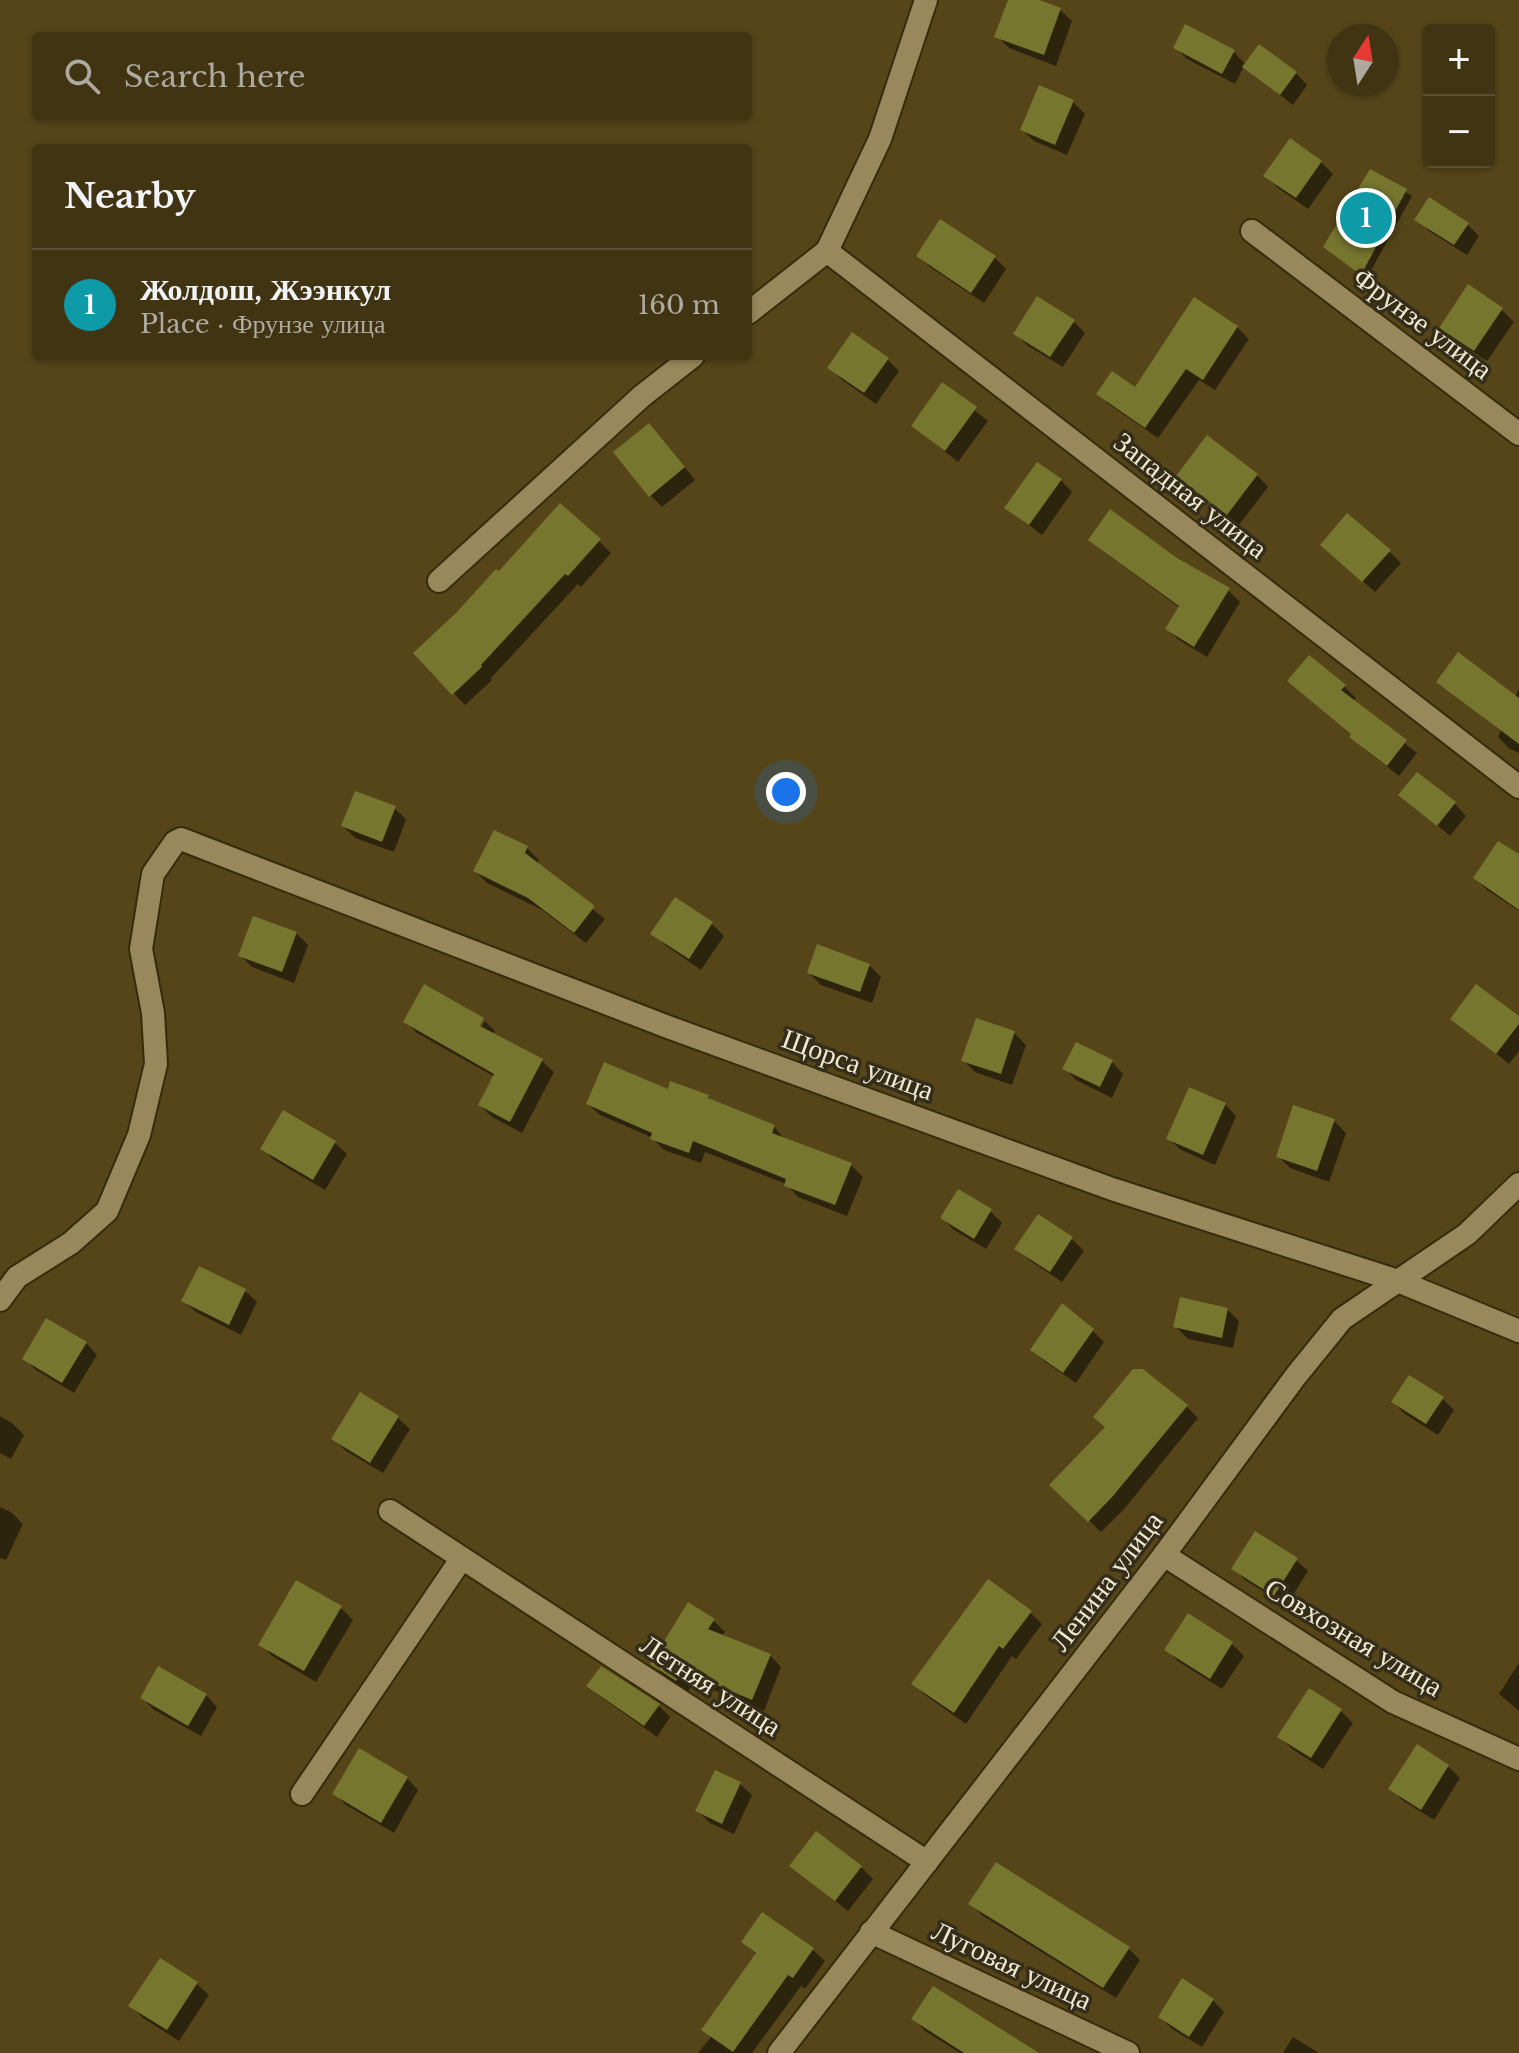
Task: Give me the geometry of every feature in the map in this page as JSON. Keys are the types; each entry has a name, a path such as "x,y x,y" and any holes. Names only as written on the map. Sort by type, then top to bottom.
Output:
{"street":[{"path":"752,310 827,251 880,139 926,0"},
{"name":"Фрунзе улица","path":"1252,231 1519,434"},
{"name":"Западная улица","path":"827,251 1519,787"},
{"path":"439,581 642,396 688,360"},
{"name":"Щорса улица","path":"0,1300 17,1277 71,1243 107,1211 139,1135 156,1064 153,1013 141,949 153,874 175,842 181,839 668,1027 1112,1189 1398,1281 1519,1331"},
{"name":"Ленина улица","path":"779,2053 1342,1319 1467,1234 1519,1184"},
{"name":"Летняя улица","path":"390,1511 927,1862"},
{"name":"Совхозная улица","path":"1164,1555 1393,1702 1519,1759"},
{"path":"302,1794 462,1558"},
{"name":"Луговая улица","path":"871,1932 1128,2053"}],"building":[{"path":"1008,0 1039,0 1061,8 1044,55 994,37"},
{"path":"1185,24 1235,50 1222,74 1173,48"},
{"path":"1259,44 1297,72 1280,95 1242,67"},
{"path":"1039,85 1074,100 1055,145 1020,130"},
{"path":"1290,138 1322,161 1296,198 1263,176"},
{"path":"1370,169 1407,189 1361,275 1323,247"},
{"path":"1429,197 1469,223 1454,245 1414,220"},
{"path":"940,219 996,256 971,293 916,256"},
{"path":"1468,284 1503,308 1474,351 1439,328"},
{"path":"1037,296 1075,320 1050,357 1013,334"},
{"path":"1194,297 1238,326 1203,380 1186,369 1145,428 1096,394 1112,371 1135,387"},
{"path":"852,332 889,358 864,393 827,368"},
{"path":"942,382 977,407 945,451 911,426"},
{"path":"649,423 685,467 649,497 613,452"},
{"path":"1207,435 1258,474 1227,515 1176,476"},
{"path":"1037,462 1062,479 1029,525 1004,508"},
{"path":"560,503 601,539 452,695 413,653 456,613 496,569 499,571"},
{"path":"1110,509 1177,558 1230,588 1194,647 1165,629 1179,606 1088,540"},
{"path":"1347,513 1391,550 1362,582 1320,545"},
{"path":"1458,652 1519,698 1519,744 1436,682"},
{"path":"1309,655 1346,685 1341,690 1407,740 1387,766 1349,737 1351,734 1287,681"},
{"path":"1417,772 1456,802 1437,826 1398,795"},
{"path":"355,791 396,806 382,842 341,826"},
{"path":"494,830 528,846 525,853 595,906 574,933 528,898 473,871"},
{"path":"1498,841 1519,854 1519,910 1473,878"},
{"path":"675,897 713,922 689,959 650,934"},
{"path":"253,916 297,932 282,972 238,956"},
{"path":"817,944 870,964 860,992 807,973"},
{"path":"424,984 484,1018 480,1026 543,1059 510,1122 478,1105 494,1074 403,1022"},
{"path":"1476,984 1519,1016 1519,1024 1496,1054 1450,1019"},
{"path":"976,1018 1015,1031 1001,1074 961,1061"},
{"path":"1076,1042 1113,1060 1100,1087 1062,1069"},
{"path":"604,1062 668,1089 670,1081 709,1095 708,1098 775,1125 772,1133 852,1163 835,1205 784,1186 786,1179 693,1141 689,1153 650,1139 652,1133 586,1104"},
{"path":"1189,1087 1226,1103 1203,1155 1166,1139"},
{"path":"1293,1105 1335,1119 1317,1171 1276,1157"},
{"path":"283,1110 336,1141 313,1180 260,1149"},
{"path":"958,1189 992,1209 974,1239 940,1218"},
{"path":"1038,1214 1073,1237 1050,1272 1014,1249"},
{"path":"199,1266 246,1289 229,1325 181,1301"},
{"path":"1180,1297 1228,1308 1222,1338 1173,1327"},
{"path":"1062,1303 1094,1329 1063,1373 1030,1350"},
{"path":"46,1318 87,1342 62,1383 22,1359"},
{"path":"1133,1369 1143,1369 1188,1405 1088,1522 1049,1485 1105,1427 1093,1417"},
{"path":"1409,1375 1444,1397 1426,1424 1391,1402"},
{"path":"360,1392 399,1416 370,1463 331,1439"},
{"path":"1255,1531 1298,1558 1274,1596 1231,1569"},
{"path":"988,1579 1032,1611 1003,1649 999,1646 954,1713 911,1684"},
{"path":"296,1580 342,1606 304,1671 258,1645"},
{"path":"688,1602 715,1619 708,1629 771,1654 752,1700 683,1671 676,1681 650,1664"},
{"path":"1188,1613 1233,1642 1210,1679 1164,1650"},
{"path":"158,1666 207,1694 188,1726 140,1698"},
{"path":"601,1666 660,1704 644,1726 586,1686"},
{"path":"1309,1688 1342,1709 1311,1758 1277,1737"},
{"path":"1417,1744 1449,1765 1421,1810 1388,1789"},
{"path":"359,1748 408,1777 381,1823 332,1794"},
{"path":"715,1770 741,1782 722,1824 695,1811"},
{"path":"816,1831 862,1866 835,1901 789,1866"},
{"path":"996,1862 1130,1947 1103,1988 968,1904"},
{"path":"762,1912 814,1948 793,1978 788,1975 733,2052 701,2030 756,1953 741,1942"},
{"path":"160,1958 198,1982 167,2030 128,2006"},
{"path":"1182,1978 1214,1999 1189,2037 1158,2017"},
{"path":"933,1986 1039,2053 964,2053 911,2019"}],"place":[{"name":"Жолдош, Жээнкул","path":"1366,218"}]}
